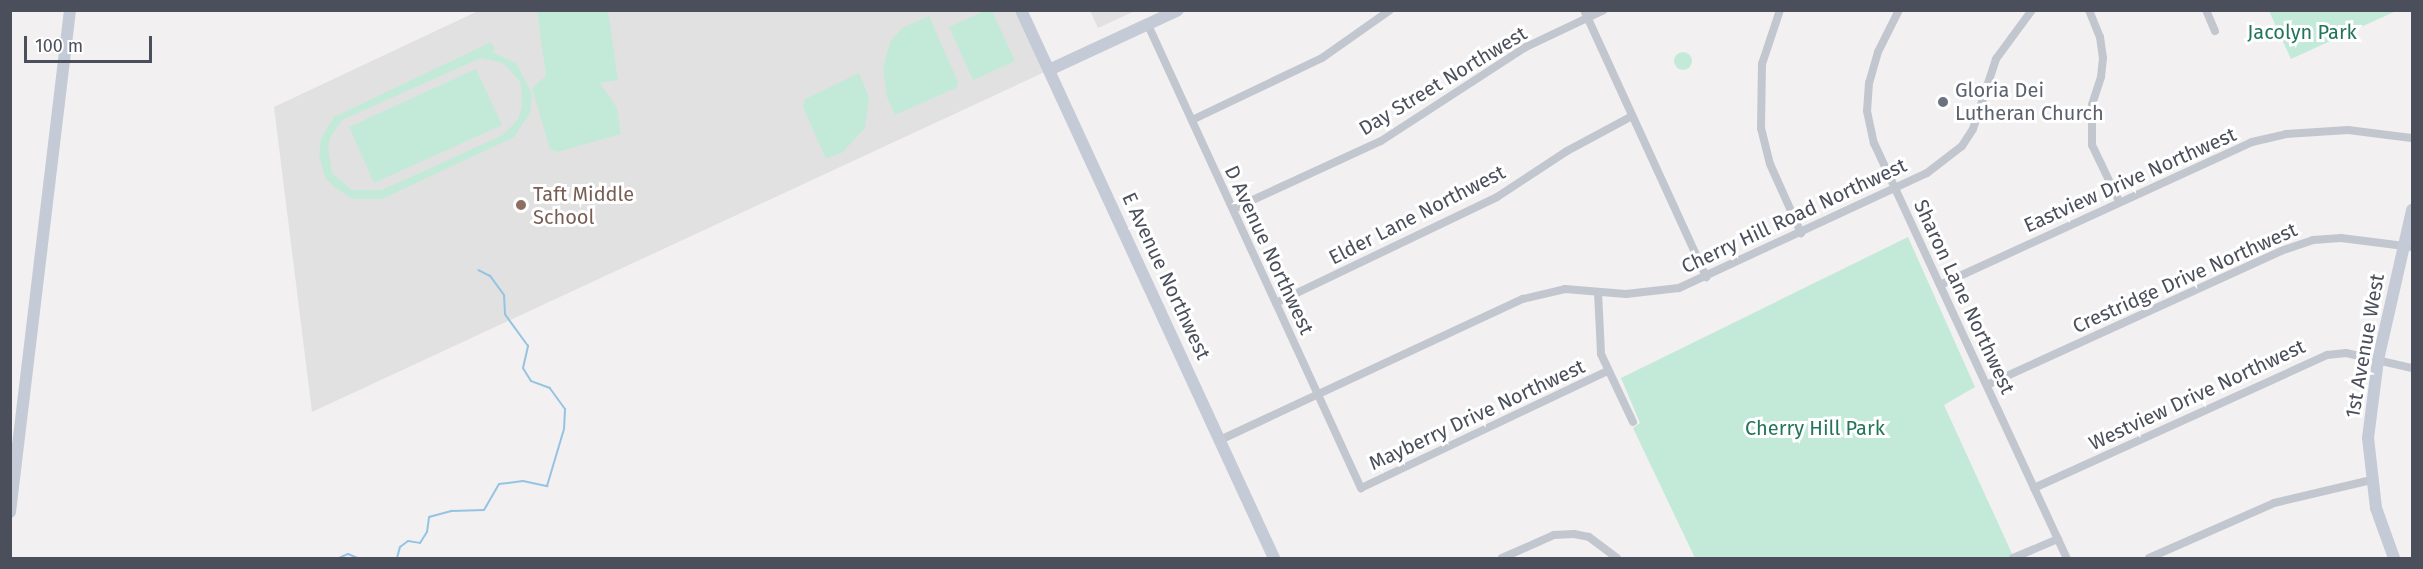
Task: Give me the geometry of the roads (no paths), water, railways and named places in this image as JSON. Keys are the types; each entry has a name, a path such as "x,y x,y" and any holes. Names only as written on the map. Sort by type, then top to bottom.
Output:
{"street":[{"path":"10,512 70,10"},
{"name":"E Avenue Northwest","path":"1022,10 1274,558"},
{"path":"1049,69 1178,10"},
{"path":"1192,120 1322,58 1390,10"},
{"name":"Day Street Northwest","path":"1233,209 1381,141 1526,47 1586,14 1604,10"},
{"path":"1780,10 1768,35 1762,64 1761,128 1770,164 1801,233"},
{"name":"Sharon Lane Northwest","path":"1899,10 1878,52 1869,83 1867,111 1874,143 2067,558"},
{"name":"Cherry Hill Road Northwest","path":"1220,440 1523,299 1565,289 1648,292 1679,288 1927,173 1962,146 1972,129 1996,58 2032,10"},
{"path":"2088,10 2100,37 2101,77 2089,124 2092,145 2119,201"},
{"path":"2206,10 2215,30"},
{"path":"1586,14 1706,277"},
{"name":"D Avenue Northwest","path":"1148,25 1361,488"},
{"path":"2101,77 2111,80"},
{"name":"Elder Lane Northwest","path":"1276,303 1497,197 1567,151 1632,116"},
{"name":"Eastview Drive Northwest","path":"1940,285 2225,152 2286,134 2348,130 2412,138"},
{"name":"1st Avenue West","path":"2394,558 2371,480 2370,410 2378,360 2408,246 2412,210"},
{"name":"Crestridge Drive Northwest","path":"1987,385 2292,247 2341,238 2408,246"},
{"path":"1598,291 1598,337 1607,371 1633,422"},
{"name":"Westview Drive Northwest","path":"2034,488 2310,360 2346,353 2412,368"},
{"name":"Mayberry Drive Northwest","path":"1361,488 1607,371"},
{"path":"2149,558 2274,503 2371,480"},
{"path":"1502,558 1554,535 1574,534 1589,537 1617,558"},
{"path":"2013,558 2058,539"}],"waterway":[{"path":"397,558 400,547 408,541 420,543 427,532 429,517 452,511 484,510 499,484 523,481 547,486 564,429 565,409 550,388 531,381 523,368 528,346 505,314 504,295 490,276 478,270"},
{"path":"339,558 348,554 358,558"}],"place":[{"name":"Gloria Dei Lutheran Church","path":"1943,102"},
{"name":"Taft Middle School","path":"521,205"}],"park label":[{"name":"Jacolyn Park","path":"2302,32"},
{"name":"Cherry Hill Park","path":"1815,428"}]}
